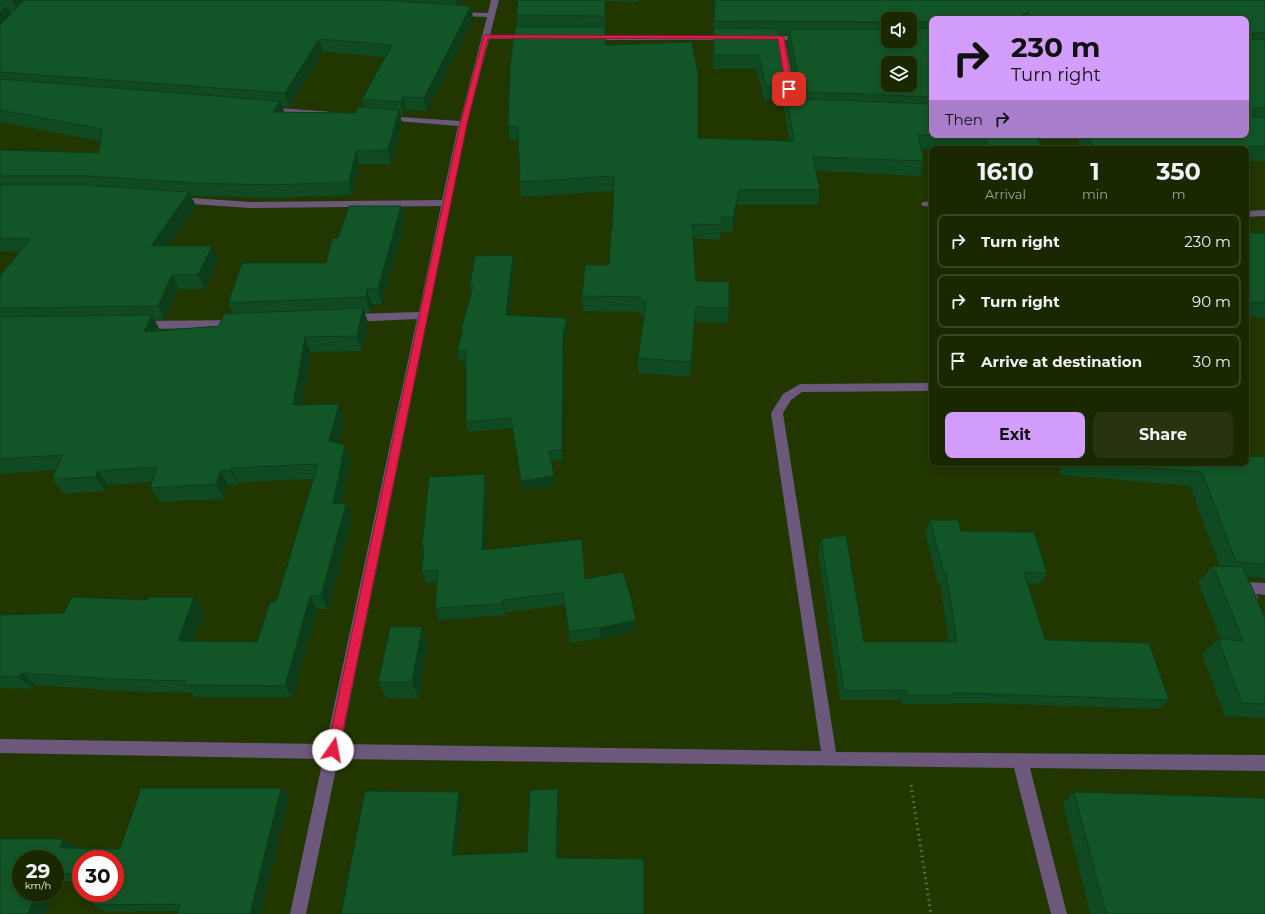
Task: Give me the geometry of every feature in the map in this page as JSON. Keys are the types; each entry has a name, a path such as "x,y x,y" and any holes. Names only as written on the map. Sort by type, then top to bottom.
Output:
{"street":[{"path":"298,914 464,124 495,0"},
{"path":"446,13 491,15"},
{"path":"486,37 540,37"},
{"path":"578,38 734,38"},
{"path":"757,38 811,38"},
{"path":"781,38 792,102 796,107 800,108"},
{"path":"259,108 346,115"},
{"path":"377,117 464,124"},
{"path":"172,199 250,205 447,203"},
{"path":"1249,214 1265,214"},
{"path":"339,319 424,315"},
{"path":"128,325 246,323"},
{"path":"830,759 777,413 787,397 800,388 929,387"},
{"path":"1256,609 1247,588 1265,589"},
{"path":"0,746 333,750 830,759 1265,763"},
{"path":"1020,761 1059,914"}],"path":[{"path":"908,760 930,914"}],"building":[{"path":"24,0 384,0 471,6 424,98 403,97 401,102 362,99 392,45 319,39 285,93 0,72 0,25"},
{"path":"518,0 605,0 605,16 516,15"},
{"path":"715,0 1265,0 1265,33 1254,33 1252,34 1252,39 1265,40 1265,108 1254,108 1253,117 1265,117 1265,146 1094,146 1090,138 1249,138 1249,16 1030,16 1028,12 1019,16 929,16 929,22 917,22 917,12 881,12 881,22 714,21"},
{"path":"0,5 6,6 0,13"},
{"path":"515,27 605,27 605,45 692,42 698,73 698,138 794,141 785,86 766,87 759,55 714,55 714,28 778,29 789,88 795,96 806,99 929,104 929,135 918,135 924,161 813,157 820,190 739,190 733,218 722,217 721,225 692,224 696,281 729,282 729,308 696,307 691,362 638,358 646,302 640,301 640,297 582,296 585,265 609,265 614,176 520,182 518,126 508,126 510,66"},
{"path":"917,28 929,29 929,97 808,92 800,87 789,29 881,29 881,48 917,48"},
{"path":"0,79 280,101 273,112 355,113 358,107 399,110 388,150 356,151 349,182 271,185 196,183 87,176 0,176 0,150 99,153 102,129 0,110"},
{"path":"986,138 1038,138 1041,146 988,146"},
{"path":"0,185 86,185 189,192 151,246 212,246 198,275 172,275 158,306 0,308 0,276 30,239 0,238"},
{"path":"349,206 401,206 378,289 367,289 366,297 228,303 242,263 326,263 332,239 338,238"},
{"path":"1249,233 1265,233 1265,303 1249,302"},
{"path":"513,255 506,315 567,318 563,334 562,450 549,451 554,476 521,481 511,418 466,422 466,351 457,351 473,286 470,286 475,256"},
{"path":"363,308 357,336 305,337 293,405 339,404 329,441 345,445 333,503 346,504 321,596 310,596 285,686 184,685 186,681 112,679 22,673 19,677 0,676 0,615 64,613 72,597 148,600 149,597 194,597 178,641 257,642 270,602 276,602 318,464 231,468 231,471 220,471 216,484 150,488 157,467 98,471 95,477 52,479 62,455 0,459 0,317 152,315 144,332 219,326 224,314"},
{"path":"1249,456 1265,457 1265,564 1236,562 1202,472 1131,466 1249,466"},
{"path":"485,474 482,550 582,539 585,579 623,572 629,589 636,620 600,628 569,632 563,593 503,600 503,604 435,608 438,570 422,572 424,546 422,546 429,477"},
{"path":"930,520 958,520 961,531 1034,532 1047,573 1024,572 1045,640 1149,643 1169,700 954,693 954,695 907,695 906,690 844,691 821,539 846,535 864,642 957,642 946,573 944,573"},
{"path":"1213,566 1243,567 1265,618 1265,704 1242,703 1218,639 1243,641"},
{"path":"390,627 422,627 412,682 378,682"},
{"path":"141,788 281,788 250,914 177,914 180,904 93,905 94,902 124,902 124,850 72,850 72,874 64,874 64,850 12,850 12,902 33,902 28,914 0,914 0,839 63,839 60,848 120,849"},
{"path":"558,789 556,858 644,859 644,914 341,914 365,791 459,792 452,855 527,852 530,790"},
{"path":"1074,792 1265,798 1265,914 1106,914"}],"route":[{"path":"333,750 464,124 486,37 781,38 789,89"}]}
